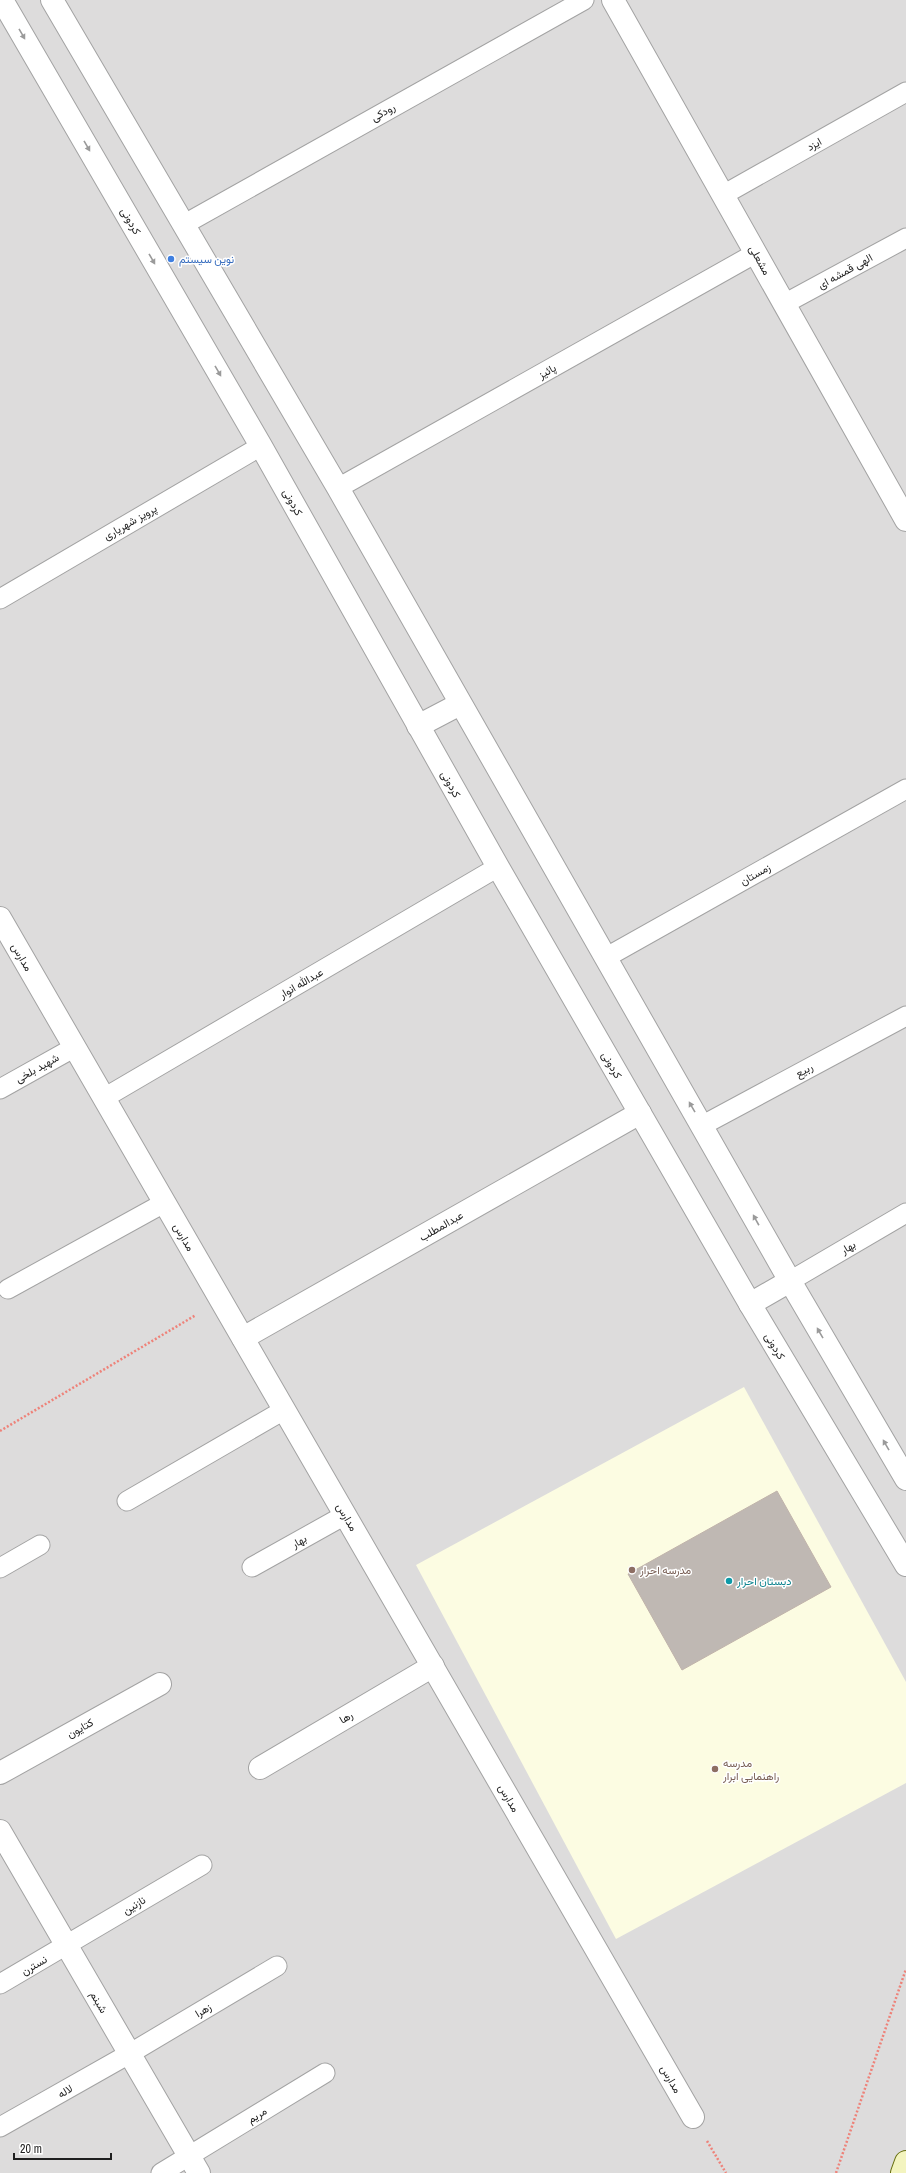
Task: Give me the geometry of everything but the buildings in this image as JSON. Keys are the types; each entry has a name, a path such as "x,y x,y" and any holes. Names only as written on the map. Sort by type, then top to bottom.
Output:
{"main road":[{"path":"902,2173 906,2162"}],"street":[{"name":"کردونی","path":"2,0 261,446 498,867 750,1304 906,1565"},
{"path":"52,0 338,488 604,958 703,1125 790,1281 906,1479"},
{"name":"مشعلی","path":"613,0 906,520"},
{"path":"418,726 460,704"},
{"name":"مدارس","path":"0,918 693,2117"},
{"name":"عبدالمطلب","path":"243,1338 640,1113"},
{"path":"750,1304 790,1281"},
{"name":"رها","path":"260,1768 432,1666"},
{"name":"کتایون","path":"0,1773 160,1684"},
{"name":"شبنم","path":"2,1841 67,1946 194,2165"}],"lane":[{"name":"رودکی","path":"183,225 584,0"},
{"name":"ایزد","path":"723,195 906,92"},
{"name":"الهی قمشه ای","path":"784,304 906,238"},
{"name":"پائیز","path":"338,488 756,253"},
{"name":"پرویز شهریاری","path":"0,599 261,446"},
{"name":"زمستان","path":"604,958 906,789"},
{"name":"عبدالله انوار","path":"104,1098 498,867"},
{"name":"ربیع","path":"703,1125 906,1016"},
{"name":"شهید بلخی","path":"0,1089 75,1047"},
{"path":"8,1289 164,1203"},
{"name":"بهار","path":"790,1281 906,1213"},
{"path":"127,1501 284,1410"},
{"name":"بهار","path":"252,1567 345,1515"},
{"path":"0,1568 40,1545"},
{"name":"نازنین","path":"67,1946 202,1865"},
{"name":"نسترن","path":"0,1984 67,1946"},
{"name":"زهرا","path":"129,2054 277,1966"},
{"name":"لاله","path":"0,2127 129,2054"},
{"name":"مریم","path":"161,2173 194,2165 325,2073"}],"path":[{"path":"0,1431 221,1301"},
{"path":"836,2173 906,1969"},
{"path":"693,2117 726,2173"}],"shaded area":[{"path":"0,0 906,0 906,2173 0,2173"},
{"path":"744,1387 906,1682 906,1783 616,1939 416,1565"}],"place":[{"name":"نوین سیستم","path":"171,259"},
{"name":"مدرسه احرار","path":"632,1570"},
{"name":"دبستان احرار","path":"729,1581"},
{"name":"مدرسه راهنمایی ابرار","path":"715,1769"}]}
